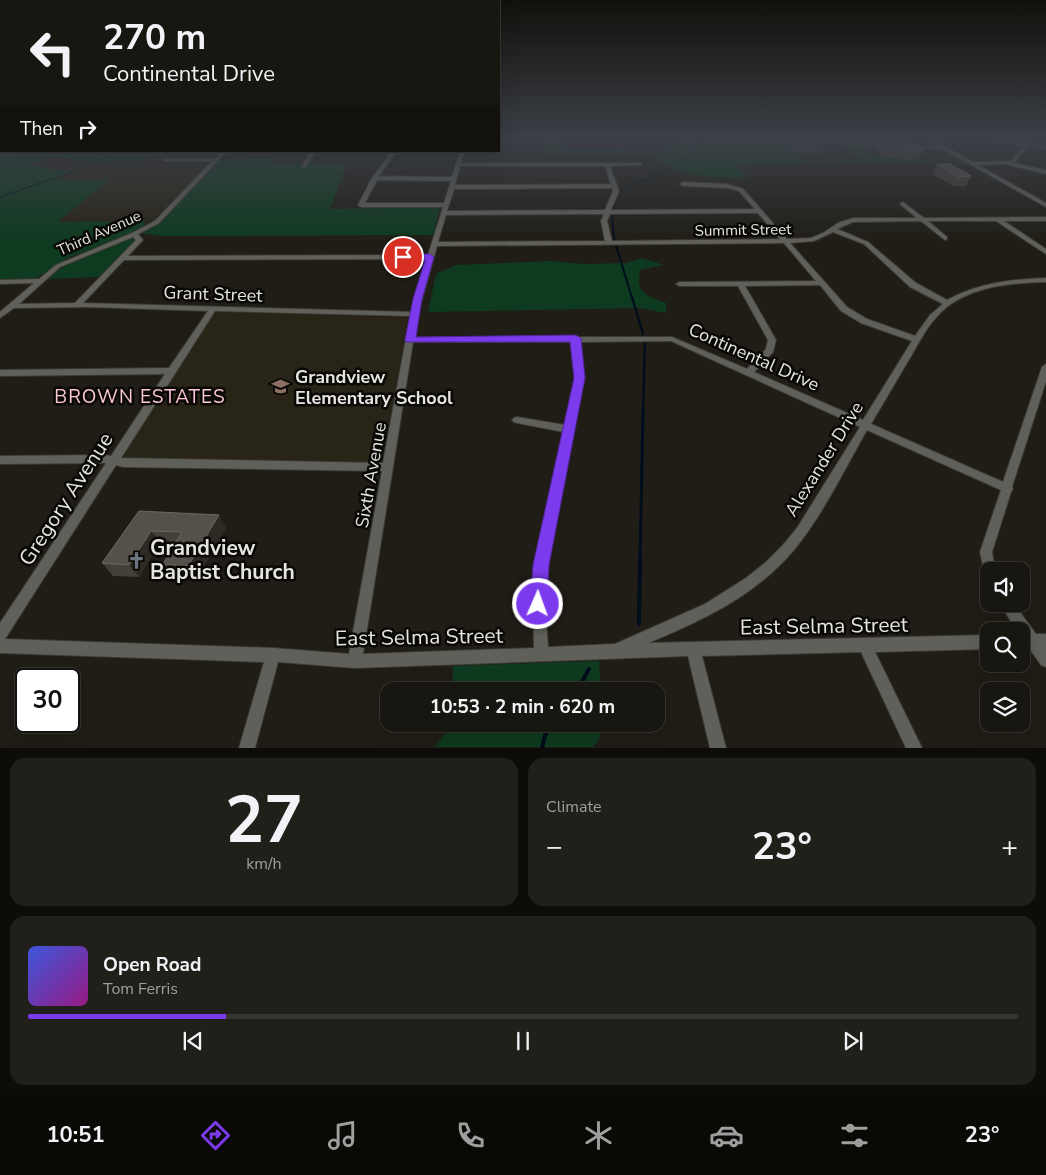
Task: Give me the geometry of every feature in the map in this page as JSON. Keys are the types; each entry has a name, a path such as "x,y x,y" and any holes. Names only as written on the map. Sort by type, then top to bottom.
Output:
{"street":[{"name":"Third Avenue","path":"0,316 39,281 64,263 134,234 159,220 205,173"},
{"path":"379,173 361,206 606,212 760,211"},
{"name":"Sixth Avenue","path":"355,660 414,314 455,173"},
{"path":"609,243 605,226 606,212 616,191 610,173"},
{"path":"988,173 1046,205"},
{"path":"375,178 452,183 614,186"},
{"path":"683,184 736,188 760,211 844,309 855,317 917,340"},
{"path":"903,204 945,238"},
{"name":"Summit Street","path":"434,244 786,242 819,239 841,224 853,220 1046,218"},
{"path":"997,219 1046,252"},
{"path":"833,230 866,243 913,285 947,304"},
{"path":"77,305 140,240 134,234"},
{"path":"123,258 430,257"},
{"name":"Alexander Drive","path":"612,651 736,593 762,573 788,548 809,518 934,314 947,304 968,293 994,285 1046,280"},
{"path":"0,282 39,281"},
{"path":"680,284 822,283"},
{"path":"741,284 772,340 770,350 749,372"},
{"name":"Grant Street","path":"11,306 77,305 414,314"},
{"name":"Gregory Avenue","path":"0,635 213,308"},
{"path":"541,655 538,604 541,565 580,378 575,338"},
{"name":"Continental Drive","path":"410,340 672,339 1008,489"},
{"path":"988,562 986,552 1046,367"},
{"path":"0,373 171,372"},
{"path":"517,420 570,428"},
{"path":"0,460 389,467"},
{"path":"1012,612 1046,660"},
{"name":"East Selma Street","path":"0,646 273,655 355,660 541,655 612,651 980,642"},
{"path":"865,646 914,748"},
{"path":"693,649 718,748"},
{"path":"247,748 273,655"}],"shaded area":[{"path":"69,173 201,173 155,221 56,222 108,180 54,180"},
{"name":"Grandview Elementary School","path":"220,312 408,318 382,460 379,462 125,458 123,456 214,314"}],"green space":[{"path":"0,173 70,173 54,180 109,180 57,222 143,221 146,224 126,236 70,257 35,279 0,279"},
{"path":"208,173 343,173 330,209 440,207 433,235 162,236 141,233 163,219"},
{"path":"685,173 744,173 747,177 710,177"},
{"path":"129,238 136,240 99,277 45,279 71,262"},
{"path":"642,258 664,265 640,270 639,284 648,295 666,303 666,313 640,308 428,312 436,274 456,265 552,261 584,264 627,263"},
{"path":"599,661 600,682 452,682 453,666"},
{"path":"447,732 600,732 600,738 593,747 435,747"}],"building":[{"path":"952,173 966,173 971,176 959,177"},
{"path":"139,511 219,515 188,566 163,564 182,532 151,531 129,565 102,563"}],"waterway":[{"path":"0,197 70,173"},
{"path":"613,209 618,192 661,173"},
{"path":"612,214 614,240"},
{"path":"616,245 632,298"},
{"path":"632,297 643,334"},
{"path":"643,412 645,340"},
{"path":"640,559 643,411"},
{"path":"639,624 640,558"},
{"path":"582,682 589,669"},
{"path":"542,748 547,732"}],"place":[{"name":"Grandview Elementary School","path":"281,387"},
{"name":"Grandview Baptist Church","path":"136,560"}],"district":[{"name":"BROWN ESTATES","path":"140,396"}],"route":[{"path":"403,257 430,257 414,314 410,340 575,338 580,378 541,565 538,604"}]}
